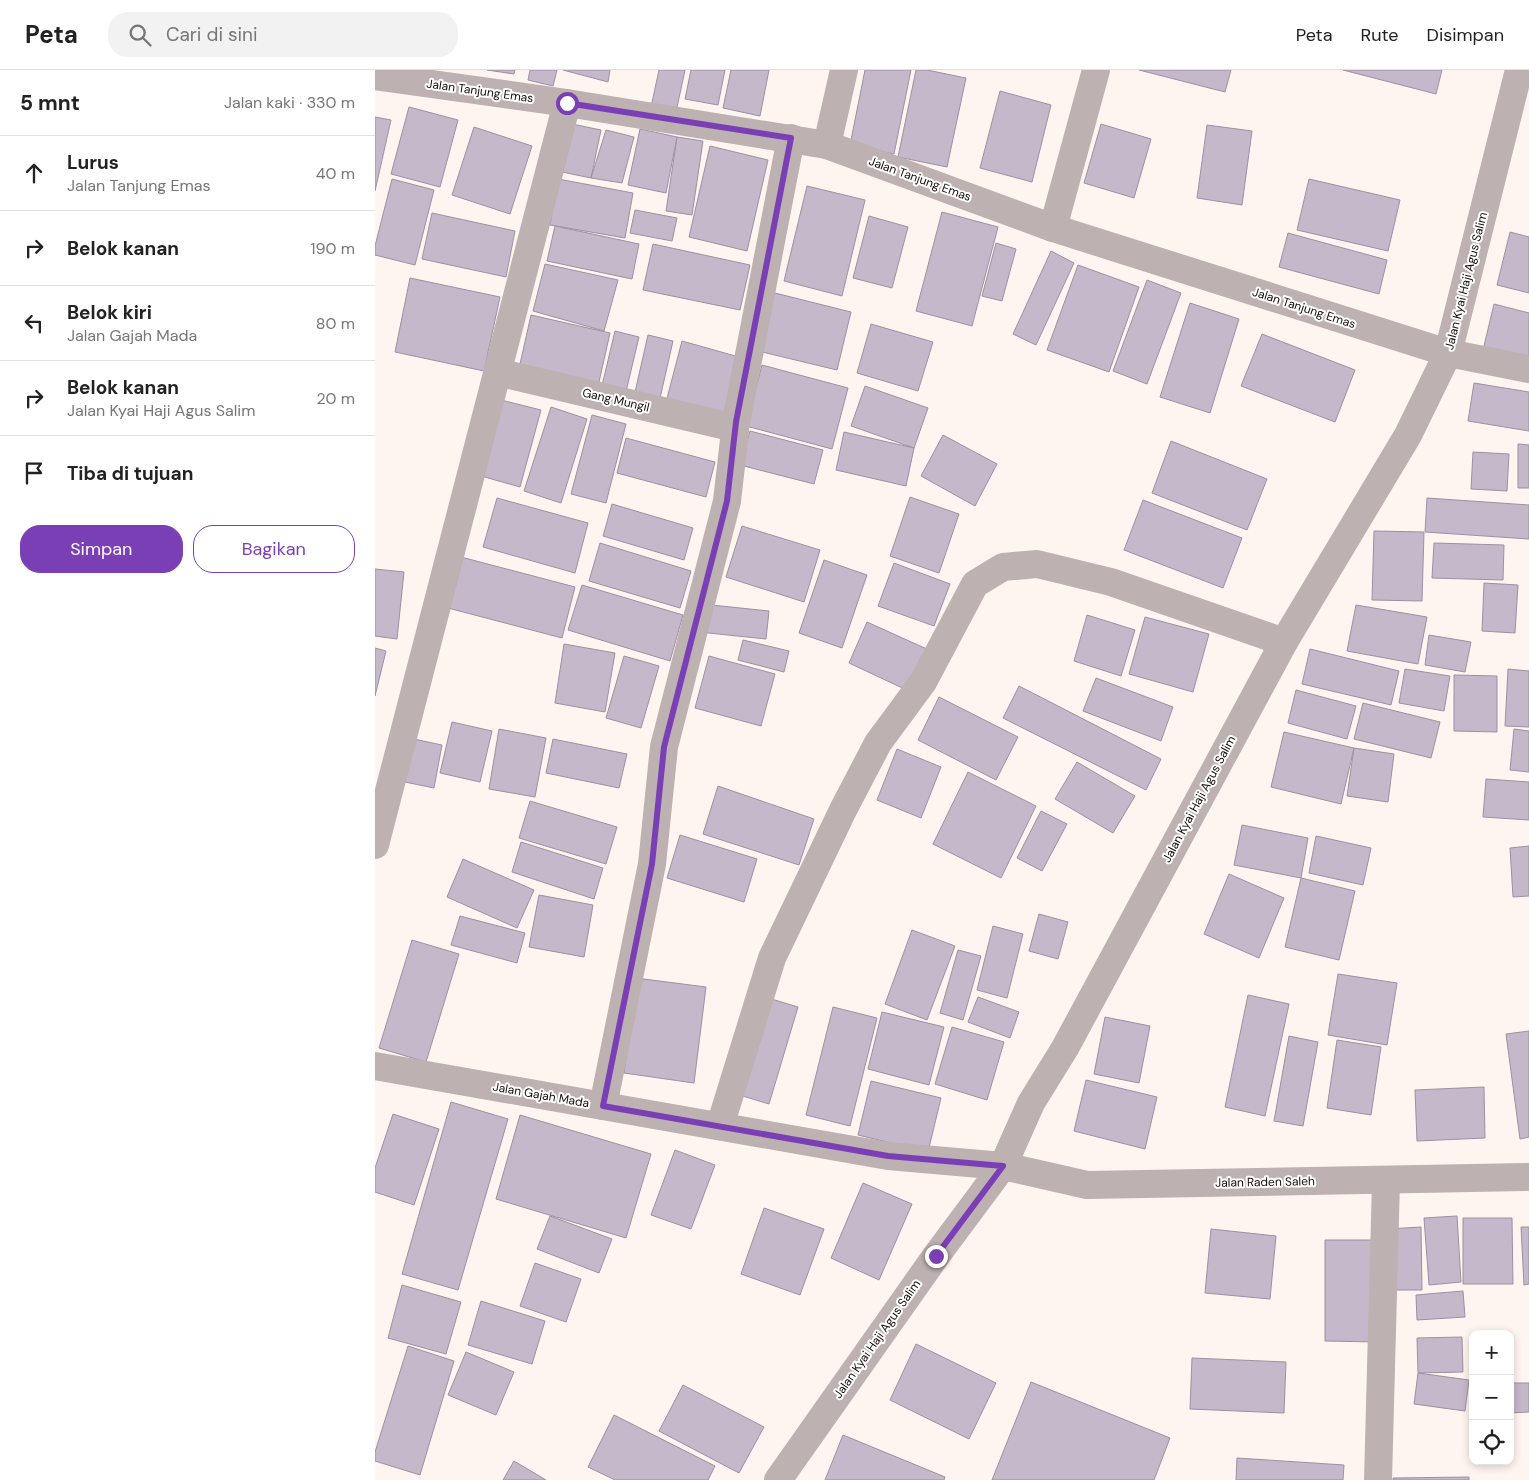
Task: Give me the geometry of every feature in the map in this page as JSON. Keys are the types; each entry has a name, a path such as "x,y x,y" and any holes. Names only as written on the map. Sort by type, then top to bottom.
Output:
{"street":[{"path":"827,145 844,70"},
{"path":"1053,228 1096,70"},
{"name":"Jalan Kyai Haji Agus Salim","path":"778,1480 936,1256 1003,1166 1031,1103 1065,1048 1284,642 1408,435 1448,354 1519,70"},
{"name":"Jalan Tanjung Emas","path":"375,76 567,103 827,145 1053,228 1448,354 1529,369"},
{"path":"375,846 567,103"},
{"path":"603,1106 652,864 664,747 727,501 735,428 791,138"},
{"name":"Gang Mungil","path":"497,372 735,428"},
{"path":"720,1126 776,949 877,743 923,682 975,584 1003,567 1037,564 1111,582 1284,642"},
{"name":"Jalan Gajah Mada","path":"375,1066 888,1156 1003,1166"},
{"name":"Jalan Raden Saleh","path":"1003,1166 1087,1185 1529,1177"},
{"path":"1378,1480 1387,1180"}],"building":[{"path":"487,70 515,70 514,74"},
{"path":"530,70 557,70 553,86 528,80"},
{"path":"563,70 610,70 608,82"},
{"path":"659,70 685,70 676,112 651,107"},
{"path":"691,70 725,70 718,105 685,99"},
{"path":"731,70 769,70 760,116 723,108"},
{"path":"865,70 911,70 894,154 850,145"},
{"path":"916,70 927,70 966,78 947,167 898,157"},
{"path":"1139,70 1231,70 1225,92"},
{"path":"1343,70 1442,70 1436,94"},
{"path":"1000,91 1051,105 1032,182 980,168"},
{"path":"409,107 458,120 440,187 391,174"},
{"path":"375,117 391,120 375,191"},
{"path":"572,124 601,130 591,178 562,172"},
{"path":"1101,124 1151,139 1134,198 1084,183"},
{"path":"1207,125 1252,131 1242,205 1197,198"},
{"path":"474,127 532,146 510,214 452,195"},
{"path":"640,129 677,137 666,193 628,185"},
{"path":"606,130 634,137 622,183 591,178"},
{"path":"677,137 703,141 692,215 666,211"},
{"path":"710,146 768,160 747,251 689,237"},
{"path":"392,179 434,190 415,265 375,255 375,246"},
{"path":"558,179 633,193 625,238 550,225"},
{"path":"1309,179 1400,200 1388,251 1297,230"},
{"path":"807,186 865,200 842,296 784,281"},
{"path":"635,210 677,218 672,241 630,233"},
{"path":"942,212 998,227 972,326 916,311"},
{"path":"432,213 515,231 506,277 422,259"},
{"path":"869,216 908,227 892,288 853,278"},
{"path":"555,226 639,244 632,279 547,261"},
{"path":"1510,232 1529,237 1529,293 1497,285"},
{"path":"1288,233 1387,260 1379,294 1279,267"},
{"path":"996,243 1016,249 1002,301 982,296"},
{"path":"653,244 750,265 740,310 643,290"},
{"path":"1051,251 1074,263 1036,345 1013,334"},
{"path":"545,264 618,280 604,331 533,311"},
{"path":"1078,265 1139,287 1109,372 1047,350"},
{"path":"410,278 500,297 484,371 395,352"},
{"path":"1147,280 1181,293 1147,384 1113,371"},
{"path":"771,292 851,312 837,370 758,351"},
{"path":"1190,303 1239,319 1210,413 1160,397"},
{"path":"1494,304 1529,313 1529,362 1483,350"},
{"path":"531,315 610,333 597,391 518,373"},
{"path":"871,324 933,342 918,391 857,373"},
{"path":"615,331 639,337 624,400 600,394"},
{"path":"1262,334 1355,370 1335,422 1241,386"},
{"path":"648,335 673,341 658,407 633,401"},
{"path":"682,341 739,357 722,422 665,406"},
{"path":"762,365 848,388 832,449 746,426"},
{"path":"1474,383 1529,392 1529,431 1468,421"},
{"path":"865,386 928,408 914,448 851,426"},
{"path":"501,400 541,410 520,487 481,476"},
{"path":"551,407 587,419 561,503 524,491"},
{"path":"592,415 626,424 606,503 571,494"},
{"path":"750,431 823,450 814,484 740,465"},
{"path":"844,432 914,448 906,486 836,470"},
{"path":"943,435 997,464 975,506 921,476"},
{"path":"626,438 715,462 706,497 617,473"},
{"path":"1171,441 1267,479 1247,530 1152,493"},
{"path":"1518,444 1529,445 1529,488 1518,488"},
{"path":"1473,452 1509,454 1507,491 1471,489"},
{"path":"910,497 959,514 939,573 890,556"},
{"path":"497,498 588,523 575,573 483,547"},
{"path":"1427,498 1529,505 1529,539 1425,532"},
{"path":"1143,500 1242,538 1223,588 1124,550"},
{"path":"612,504 693,528 684,560 603,536"},
{"path":"742,526 820,550 804,602 726,577"},
{"path":"1374,531 1424,532 1422,601 1372,600"},
{"path":"600,543 691,571 680,608 589,581"},
{"path":"1434,543 1504,545 1503,580 1432,578"},
{"path":"461,557 575,587 562,638 448,608"},
{"path":"824,560 867,575 842,648 799,633"},
{"path":"894,563 950,584 934,626 878,606"},
{"path":"375,569 404,572 397,639 375,636"},
{"path":"1484,583 1518,585 1515,633 1482,631"},
{"path":"582,585 683,615 670,661 568,630"},
{"path":"702,604 769,611 766,639 699,632"},
{"path":"1356,605 1427,617 1418,664 1347,651"},
{"path":"1087,615 1135,630 1121,676 1074,661"},
{"path":"1145,617 1209,634 1193,692 1129,674"},
{"path":"867,622 929,650 911,692 849,663"},
{"path":"1429,635 1471,642 1465,672 1425,665"},
{"path":"743,640 789,651 784,672 738,660"},
{"path":"564,644 615,653 605,712 555,703"},
{"path":"375,648 386,651 375,696"},
{"path":"1310,649 1399,671 1391,705 1302,684"},
{"path":"624,656 659,666 641,728 606,718"},
{"path":"709,656 775,674 761,726 695,708"},
{"path":"1405,669 1450,676 1444,711 1399,703"},
{"path":"1508,669 1529,671 1529,727 1505,726"},
{"path":"1454,675 1497,676 1497,732 1454,731"},
{"path":"1096,678 1173,707 1161,741 1083,711"},
{"path":"1019,686 1161,759 1146,790 1003,718"},
{"path":"1296,690 1356,706 1347,739 1288,723"},
{"path":"939,697 1018,737 996,780 918,740"},
{"path":"1363,703 1440,722 1431,758 1354,739"},
{"path":"452,722 492,731 480,782 440,773"},
{"path":"499,729 546,738 535,797 489,789"},
{"path":"1514,729 1529,731 1529,772 1510,770"},
{"path":"1284,732 1354,748 1341,804 1271,787"},
{"path":"409,738 442,745 434,788 400,781"},
{"path":"553,739 627,754 619,788 546,773"},
{"path":"1354,748 1394,754 1388,802 1347,796"},
{"path":"897,749 941,767 921,818 877,800"},
{"path":"1077,762 1135,796 1113,833 1055,799"},
{"path":"968,772 1036,806 1001,878 933,844"},
{"path":"1486,779 1529,782 1529,820 1483,817"},
{"path":"718,786 814,819 799,865 703,834"},
{"path":"530,801 617,827 606,864 519,838"},
{"path":"1041,811 1067,824 1042,871 1017,858"},
{"path":"1242,825 1308,838 1301,878 1234,865"},
{"path":"680,835 757,859 744,902 667,878"},
{"path":"1316,836 1371,848 1363,885 1309,873"},
{"path":"521,842 603,868 594,899 512,872"},
{"path":"1529,846 1529,896 1513,897 1510,848"},
{"path":"463,859 534,890 517,928 447,897"},
{"path":"1229,874 1284,898 1259,958 1204,934"},
{"path":"1301,878 1355,891 1339,960 1285,947"},
{"path":"539,895 593,905 584,957 529,947"},
{"path":"1039,914 1068,922 1058,959 1029,951"},
{"path":"460,916 525,933 517,963 451,945"},
{"path":"993,926 1023,934 1007,998 977,990"},
{"path":"912,930 955,946 927,1020 885,1004"},
{"path":"412,940 459,954 426,1062 379,1048"},
{"path":"958,950 981,956 963,1020 940,1013"},
{"path":"1338,974 1397,983 1387,1045 1328,1035"},
{"path":"636,978 706,987 694,1083 624,1073"},
{"path":"1248,995 1289,1004 1265,1116 1225,1107"},
{"path":"765,997 798,1007 769,1104 736,1094"},
{"path":"978,997 1019,1012 1010,1038 968,1022"},
{"path":"833,1007 877,1018 850,1126 806,1115"},
{"path":"882,1012 944,1027 929,1085 868,1069"},
{"path":"1105,1017 1150,1026 1139,1083 1094,1074"},
{"path":"952,1027 1004,1042 987,1100 935,1084"},
{"path":"1529,1031 1529,1137 1520,1139 1506,1034"},
{"path":"1289,1036 1318,1042 1303,1126 1274,1121"},
{"path":"1337,1040 1381,1047 1371,1115 1327,1108"},
{"path":"1086,1080 1157,1097 1145,1149 1074,1131"},
{"path":"871,1081 941,1098 928,1152 858,1135"},
{"path":"1484,1087 1485,1138 1417,1141 1415,1090"},
{"path":"451,1102 508,1119 458,1290 402,1274"},
{"path":"393,1114 439,1129 414,1205 375,1192 375,1168"},
{"path":"520,1115 651,1154 626,1238 496,1199"},
{"path":"675,1150 715,1165 691,1229 651,1215"},
{"path":"863,1183 912,1204 879,1280 831,1258"},
{"path":"764,1208 824,1229 800,1295 741,1274"},
{"path":"550,1216 612,1239 599,1273 537,1249"},
{"path":"1457,1216 1461,1282 1429,1285 1424,1218"},
{"path":"1463,1218 1512,1218 1513,1284 1463,1284"},
{"path":"1421,1227 1422,1290 1386,1290 1387,1229"},
{"path":"1521,1227 1529,1227 1529,1284 1524,1285"},
{"path":"1211,1229 1276,1236 1270,1299 1205,1293"},
{"path":"1325,1240 1378,1240 1377,1342 1325,1341"},
{"path":"535,1263 581,1279 566,1322 520,1306"},
{"path":"402,1285 461,1302 446,1354 388,1338"},
{"path":"1463,1291 1465,1317 1417,1320 1416,1295"},
{"path":"481,1301 545,1321 532,1364 468,1345"},
{"path":"1462,1337 1463,1372 1418,1373 1417,1338"},
{"path":"916,1344 996,1383 969,1439 890,1400"},
{"path":"408,1346 454,1361 420,1475 375,1461 375,1452"},
{"path":"466,1352 514,1372 496,1415 448,1395"},
{"path":"1192,1358 1286,1362 1284,1413 1190,1409"},
{"path":"1418,1373 1469,1380 1465,1411 1414,1404"},
{"path":"1031,1382 1170,1438 1154,1480 992,1480"},
{"path":"1514,1383 1529,1383 1529,1412 1514,1413"},
{"path":"683,1385 764,1427 739,1473 659,1431"},
{"path":"614,1415 715,1466 708,1480 615,1480 588,1467"},
{"path":"843,1435 945,1477 944,1480 825,1480"},
{"path":"1237,1458 1344,1465 1343,1480 1236,1480"},
{"path":"514,1461 546,1480 503,1480"},
{"path":"1469,1477 1469,1480 1393,1480 1393,1478"}],"route":[{"path":"567,103 791,138 736,422 727,501 664,747 652,864 603,1106 888,1156 1003,1166 936,1256"}]}
